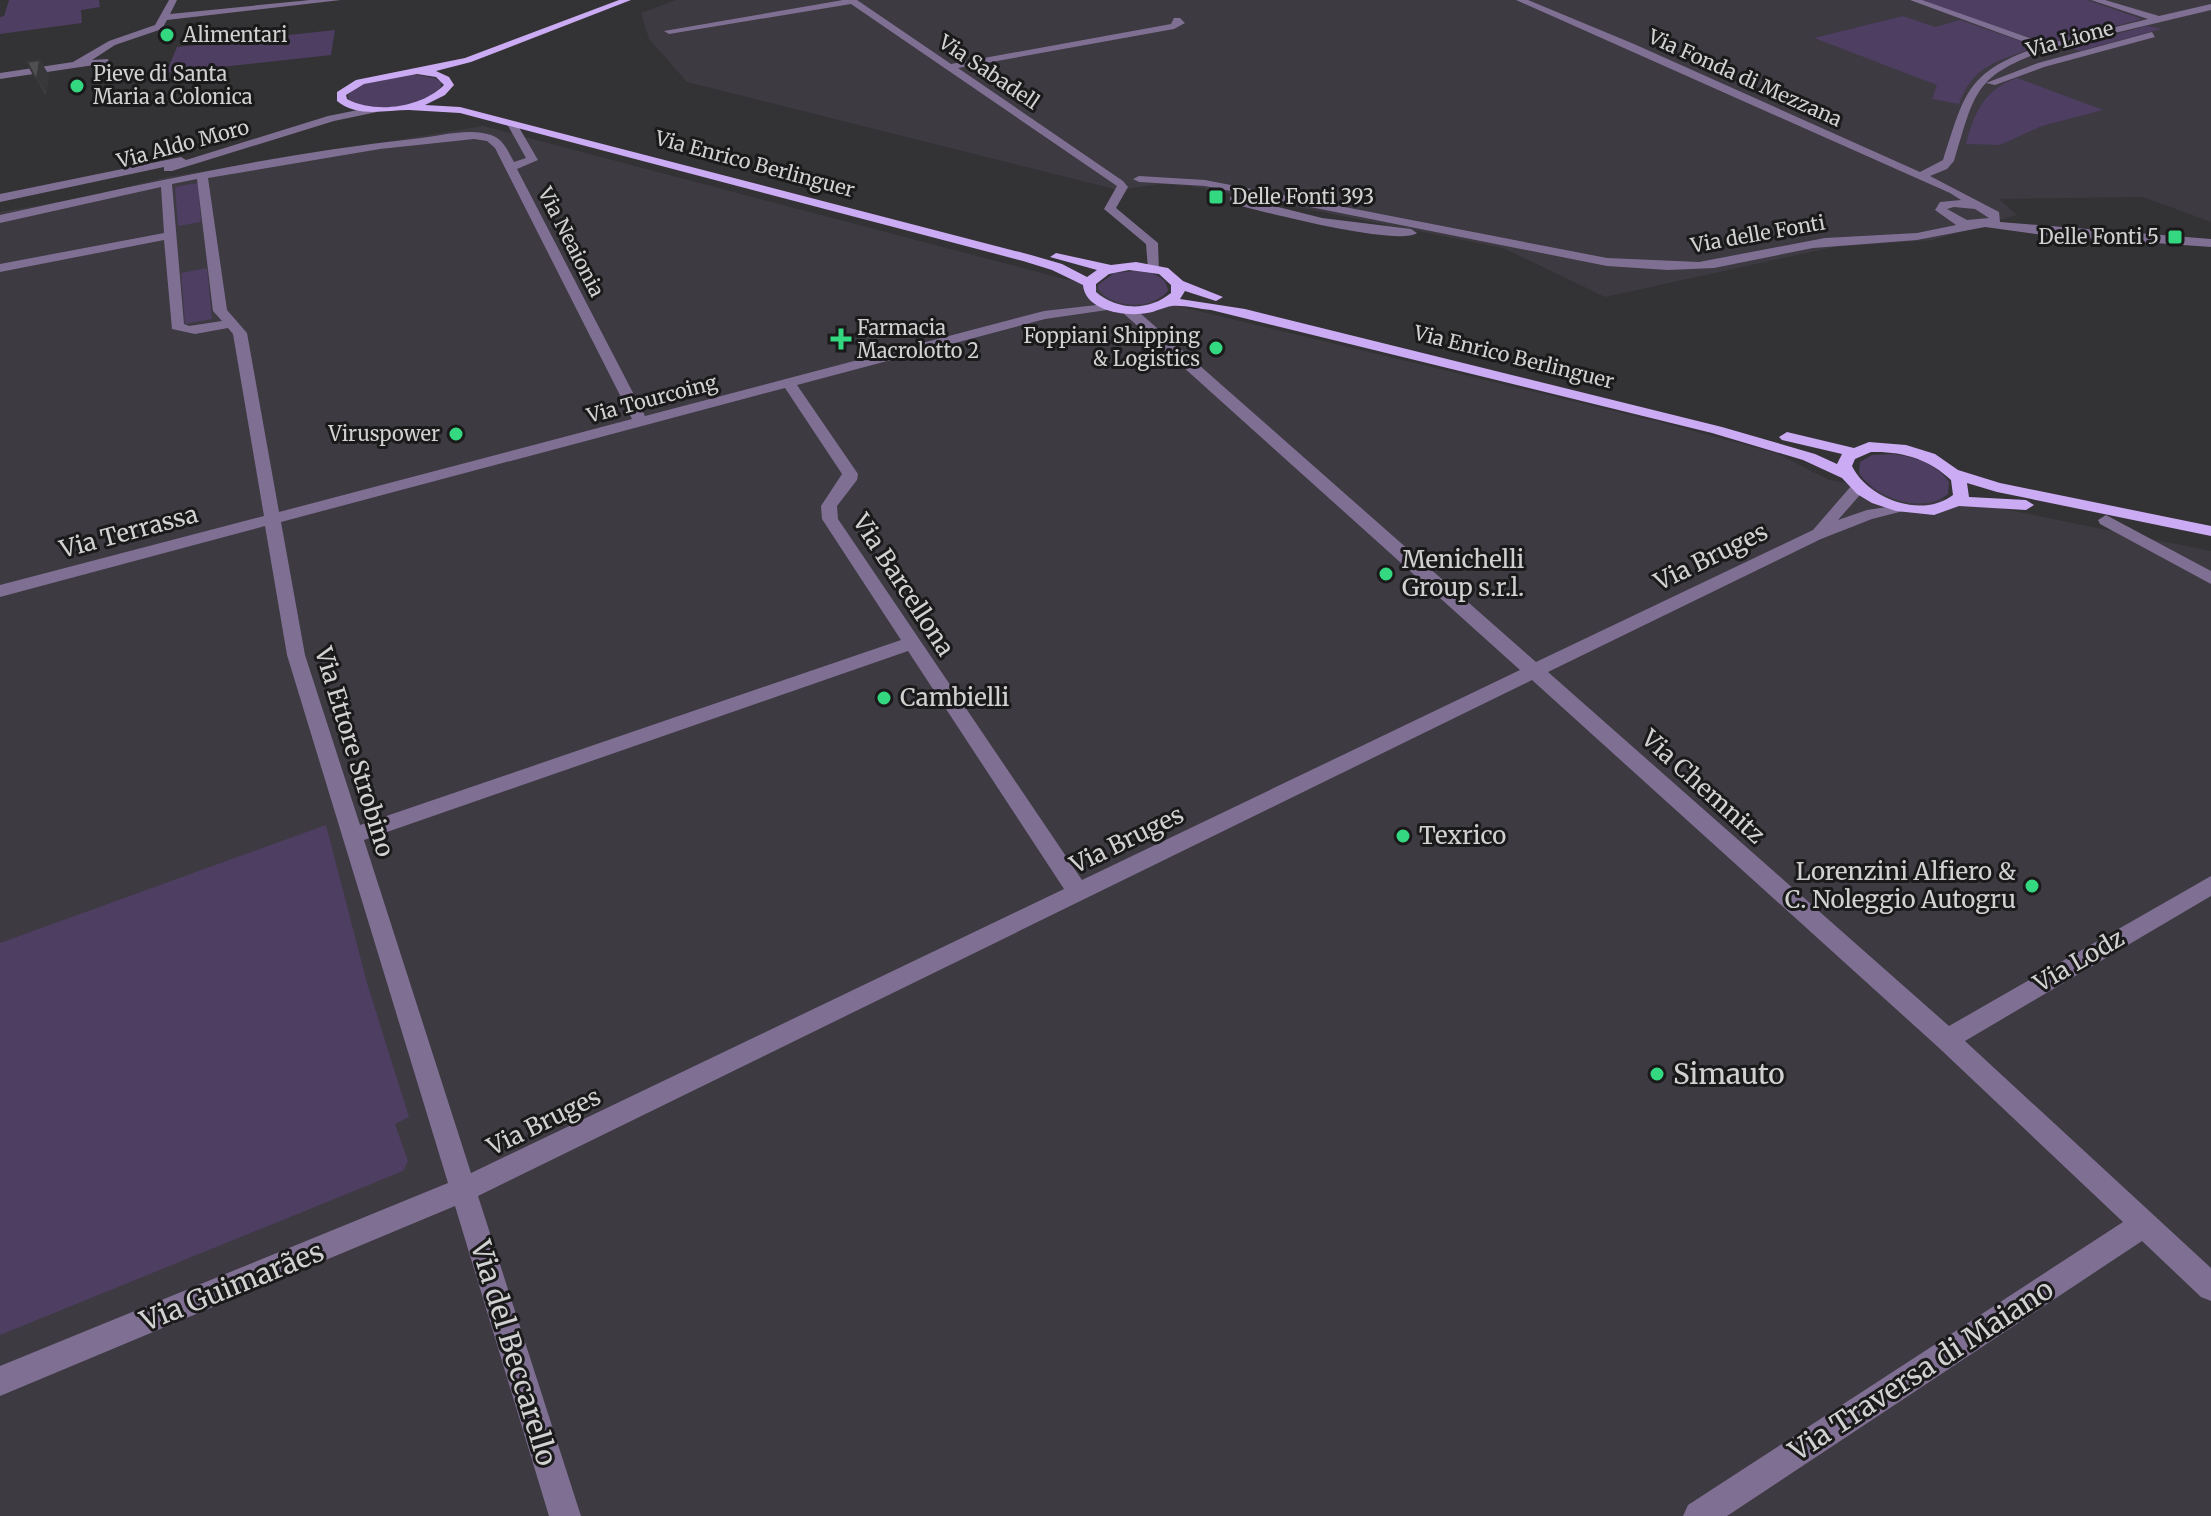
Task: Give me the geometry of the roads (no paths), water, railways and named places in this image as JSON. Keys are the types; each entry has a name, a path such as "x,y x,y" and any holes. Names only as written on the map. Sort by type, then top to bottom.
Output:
{"main road":[{"path":"627,0 456,64 360,82 344,91 342,101 373,110 406,107 430,100 480,61 642,0"},
{"name":"Via Enrico Berlinguer","path":"413,72 435,74 458,103 1111,269"},
{"name":"Via Enrico Berlinguer","path":"406,107 452,108 1027,258 1057,267 1090,288 1109,306 1127,309 1162,305 1245,313 1717,430 1809,457 1845,474 1858,488 1901,507 1937,509 1958,501 2021,504 2211,541"},
{"name":"Via Enrico Berlinguer","path":"1090,288 1097,275 1111,269 1136,266 1154,269 1170,275 1178,284 1237,303 1853,452 1881,446 1908,450 1934,459 1953,473 1997,487 2211,531"},
{"path":"1162,305 1178,294 1178,284"},
{"path":"1845,474 1845,460 1853,452"},
{"path":"1953,473 1963,491 1958,501"}],"street":[{"path":"76,65 112,43 152,31 166,17 173,0"},
{"path":"166,17 253,5 337,0"},
{"name":"Via Fonda di Mezzana","path":"1520,0 1631,46 1919,176 1954,197"},
{"path":"1914,0 2075,56"},
{"path":"2095,0 2165,26 2183,26"},
{"path":"669,31 852,1"},
{"name":"Via Sabadell","path":"852,1 1107,173 1132,185"},
{"path":"2165,26 2211,7"},
{"path":"949,67 1174,26 1180,23 1177,20"},
{"name":"Via Lione","path":"1919,176 1943,167 1948,161 1978,81 1993,69 2049,48 2165,26"},
{"name":"Via Lione","path":"1972,97 1987,84 2009,75 2165,26"},
{"path":"0,76 105,61 108,71"},
{"name":"Via Aldo Moro","path":"0,198 193,156 295,124 342,101"},
{"name":"Via Aldo Moro","path":"0,204 155,172 332,118 373,110"},
{"path":"511,167 532,160 512,124"},
{"name":"Via Neaionia","path":"202,175 430,139 474,136 496,140 641,422"},
{"path":"0,219 202,175"},
{"name":"Via Ettore Strobino","path":"202,175 220,311 240,333 270,520 296,655 463,1190"},
{"path":"166,182 168,236 178,328 193,329 230,323"},
{"name":"Via delle Fonti","path":"1132,185 1205,183 1218,195 1295,217 1366,230 1424,234 1442,228 1607,262 1650,267 1726,263 1827,241 1939,234 1991,219 2055,234 2127,235 2211,243"},
{"path":"1132,185 1110,206 1111,211 1150,240 1154,269"},
{"path":"1939,234 1947,226 1947,216 1942,207 1954,197"},
{"name":"Via delle Fonti","path":"1954,197 1978,206 1991,219"},
{"name":"Via delle Fonti","path":"1947,216 1970,224"},
{"path":"0,268 168,236"},
{"path":"1136,266 1152,251"},
{"name":"Via Tourcoing","path":"1044,315 1090,288"},
{"path":"1156,332 1162,305"},
{"name":"Via Tourcoing","path":"270,520 1044,315 1109,306"},
{"name":"Via Chemnitz","path":"1127,309 1947,1039 2211,1287"},
{"name":"Via Barcellona","path":"789,383 850,474 849,480 829,506 828,513 1078,892"},
{"name":"Via Bruges","path":"1815,535 1858,488"},
{"name":"Via Bruges","path":"463,1190 1815,535 1867,515 1901,507"},
{"name":"Via Terrassa","path":"0,591 270,520"},
{"path":"2106,520 2211,578"},
{"path":"351,836 912,643"},
{"name":"Via Lodz","path":"1947,1039 2211,885"},
{"name":"Via Guimarães","path":"0,1381 463,1190"},
{"name":"Via del Beccarello","path":"463,1190 565,1516"},
{"name":"Via Traversa di Maiano","path":"1699,1516 2144,1224"}],"place":[{"name":"Alimentari","path":"167,35"},
{"name":"Pieve di Santa Maria a Colonica","path":"77,86"},
{"name":"Delle Fonti 393","path":"1216,197"},
{"name":"Delle Fonti 5","path":"2175,237"},
{"name":"Farmacia Macrolotto 2","path":"841,339"},
{"name":"Foppiani Shipping & Logistics","path":"1216,348"},
{"name":"Viruspower","path":"456,434"},
{"name":"Menichelli Group s.r.l.","path":"1386,574"},
{"name":"Cambielli","path":"884,698"},
{"name":"Texrico","path":"1403,836"},
{"name":"Lorenzini Alfiero & C. Noleggio Autogru","path":"2032,886"},
{"name":"Simauto","path":"1657,1074"}]}
